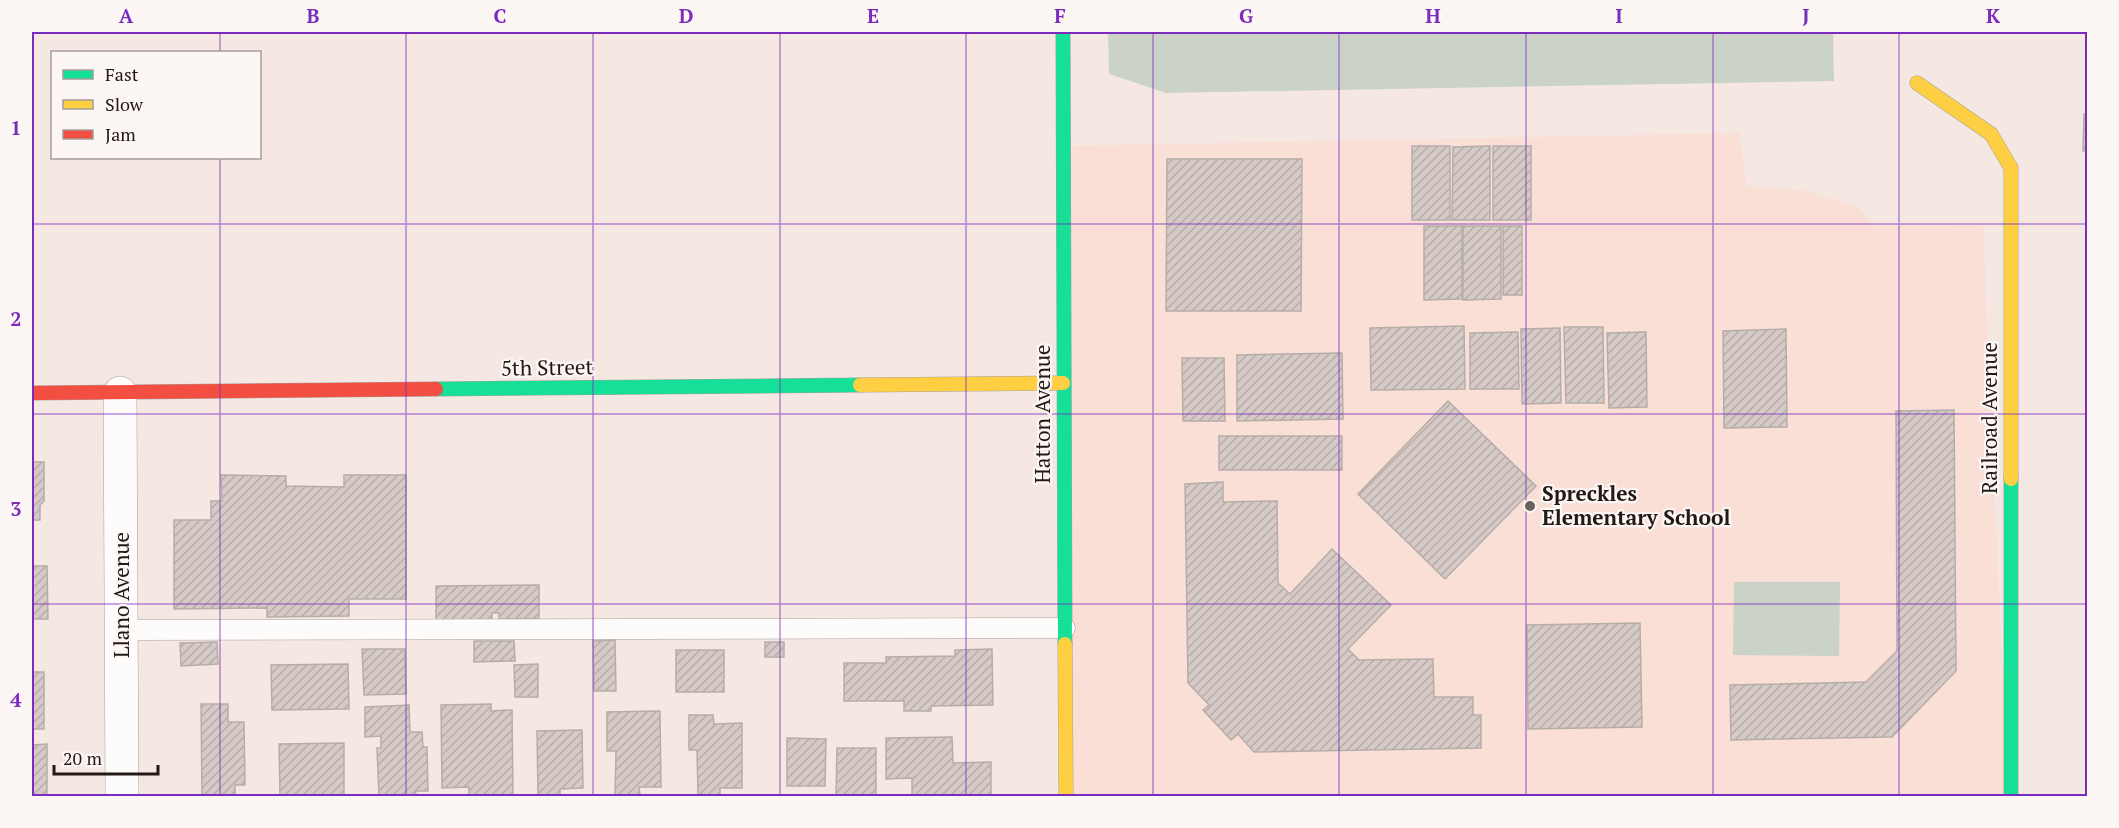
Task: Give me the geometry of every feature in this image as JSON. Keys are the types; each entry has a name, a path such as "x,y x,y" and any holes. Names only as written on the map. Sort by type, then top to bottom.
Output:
{"street":[{"name":"Hatton Avenue","path":"1063,32 1066,796"},
{"name":"Railroad Avenue","path":"1917,83 1991,134 2011,168 2011,796"},
{"name":"5th Street","path":"32,393 1063,383"},
{"name":"Llano Avenue","path":"120,393 123,630 122,796"}],"lane":[{"path":"123,630 1065,628"}],"shaded area":[{"path":"1108,32 1833,32 1834,81 1166,93 1109,74"},
{"name":"Spreckles Elementary School","path":"1739,133 1747,186 1802,190 1859,207 1873,226 1983,225 2008,796 1066,796 1063,146"},
{"path":"1734,582 1840,582 1839,656 1733,655"}],"building":[{"path":"2084,114 2088,114 2088,151 2083,151"},
{"path":"1412,146 1450,146 1450,220 1412,220"},
{"path":"1490,146 1490,220 1452,220 1453,147"},
{"path":"1493,146 1531,146 1531,220 1493,220"},
{"path":"1167,159 1302,159 1301,311 1166,311"},
{"path":"1424,226 1462,226 1462,299 1424,300"},
{"path":"1463,226 1501,226 1501,299 1463,300"},
{"path":"1503,226 1522,226 1522,295 1503,295"},
{"path":"1464,326 1465,389 1371,390 1370,328"},
{"path":"1564,327 1603,327 1604,403 1566,403"},
{"path":"1560,328 1561,403 1522,404 1521,329"},
{"path":"1786,329 1787,427 1724,428 1723,331"},
{"path":"1518,332 1519,389 1470,389 1470,333"},
{"path":"1646,332 1647,407 1609,408 1607,333"},
{"path":"1342,353 1343,419 1237,421 1237,355"},
{"path":"1182,358 1224,358 1225,421 1183,421"},
{"path":"1448,401 1536,486 1445,579 1358,494"},
{"path":"1954,410 1956,671 1892,737 1731,740 1730,685 1866,682 1897,651 1896,411"},
{"path":"1219,436 1342,436 1342,470 1219,470"},
{"path":"32,462 44,462 44,501 40,505 40,520 32,520"},
{"path":"221,475 286,476 286,486 344,487 344,475 406,475 406,599 349,599 349,616 267,617 267,608 174,609 174,520 211,520 211,501 222,501"},
{"path":"1223,482 1223,502 1277,501 1278,583 1290,594 1332,549 1391,605 1348,649 1359,660 1433,659 1434,697 1473,697 1473,715 1481,715 1481,748 1254,752 1238,734 1231,740 1203,710 1209,705 1188,683 1185,484"},
{"path":"32,566 47,566 48,619 32,619"},
{"path":"539,585 539,619 499,619 499,613 492,613 492,620 436,621 436,586"},
{"path":"1640,623 1642,727 1528,729 1527,625"},
{"path":"615,640 616,691 594,691 593,641"},
{"path":"474,641 514,641 515,661 474,662"},
{"path":"217,642 218,664 181,666 180,643"},
{"path":"765,642 784,642 784,657 765,657"},
{"path":"362,649 405,649 406,694 364,695"},
{"path":"992,649 993,705 931,706 931,711 904,711 904,701 844,701 844,663 886,663 886,657 955,656 955,650"},
{"path":"676,650 724,650 724,692 676,692"},
{"path":"348,664 349,709 272,710 271,665"},
{"path":"538,664 538,697 515,697 514,665"},
{"path":"32,672 44,672 44,729 32,729"},
{"path":"201,704 228,704 228,722 244,722 245,785 235,785 235,796 202,796"},
{"path":"491,704 491,711 512,710 513,796 469,796 469,787 442,788 441,705"},
{"path":"409,705 410,732 422,732 423,747 427,747 428,791 416,791 415,796 379,796 377,748 381,748 381,736 365,737 365,707"},
{"path":"660,711 661,787 639,787 640,795 615,795 616,751 607,751 607,712"},
{"path":"689,715 713,715 714,724 742,723 742,788 720,788 720,795 698,795 697,750 689,750"},
{"path":"582,730 583,788 560,789 560,796 538,796 537,731"},
{"path":"952,737 953,763 991,762 991,796 912,796 912,778 886,779 886,738"},
{"path":"787,738 826,739 825,786 787,786"},
{"path":"344,743 344,796 280,796 279,744"},
{"path":"47,744 47,796 32,796 32,745"},
{"path":"837,748 876,748 876,796 836,796"}],"traffic: fast":[{"path":"1063,32 1065,644"},
{"path":"436,389 860,385"},
{"path":"2011,479 2011,796"}],"traffic: slow":[{"path":"1917,83 1991,134 2011,168 2011,479"},
{"path":"860,385 1063,383"},
{"path":"1065,644 1066,796"}],"traffic: jam":[{"path":"32,393 436,389"}],"place":[{"name":"Spreckles Elementary School","path":"1530,506"}]}
